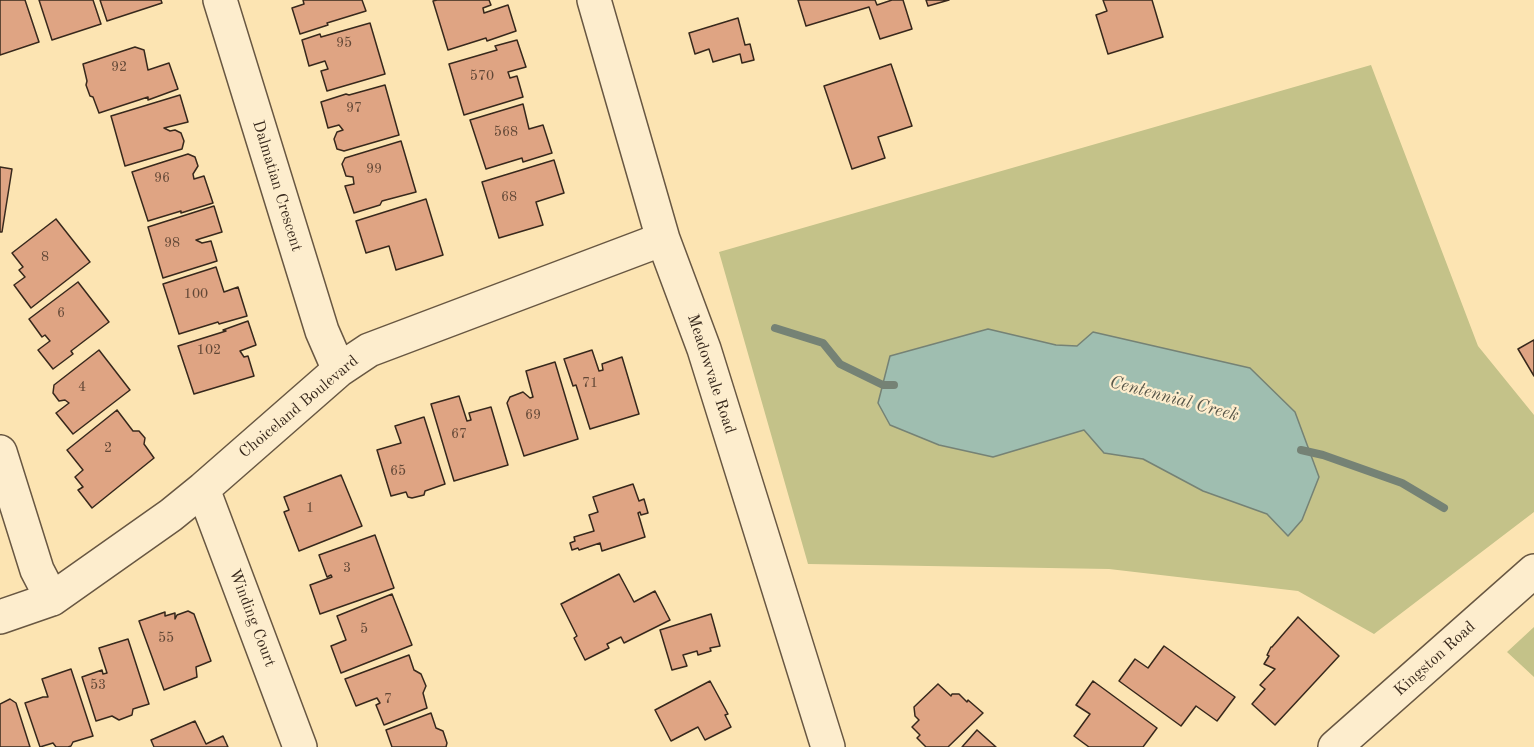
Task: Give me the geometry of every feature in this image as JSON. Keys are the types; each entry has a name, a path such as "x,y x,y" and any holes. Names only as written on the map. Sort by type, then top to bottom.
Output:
{"street":[{"name":"Dalmatian Crescent","path":"220,0 322,332 339,370"},
{"name":"Meadowvale Road","path":"594,0 663,239 704,349 828,747"},
{"name":"Choiceland Boulevard","path":"0,617 52,599 171,514 203,489 339,370 369,351 663,239"},
{"path":"0,452 38,570 52,599"},
{"name":"Winding Court","path":"203,489 300,747"},
{"name":"Kingston Road","path":"1350,742 1534,571"}],"shaded area":[{"path":"1371,65 1478,346 1534,415 1534,512 1374,634 1298,591 1109,569 808,564 719,252"},
{"path":"1534,627 1534,677 1507,652"}],"water":[{"path":"988,329 1056,345 1077,346 1093,332 1250,368 1295,412 1319,477 1302,520 1288,536 1267,514 1203,491 1143,459 1104,453 1084,430 993,457 939,445 890,425 878,403 890,356"}],"building":[{"path":"0,0 25,0 39,42 0,55"},
{"path":"39,0 93,0 101,24 52,40"},
{"path":"100,0 161,0 162,3 107,21"},
{"path":"303,0 362,0 366,11 300,34 292,8 304,4"},
{"path":"489,0 491,5 483,8 484,13 508,5 516,31 487,41 486,38 448,50 433,1"},
{"path":"798,0 875,0 877,5 892,0 903,0 912,29 880,39 869,7 806,26"},
{"path":"926,0 949,0 928,6"},
{"path":"1103,0 1152,0 1163,37 1108,54 1096,15 1107,11"},
{"path":"738,18 745,45 750,44 754,60 742,63 740,54 713,62 709,49 695,54 689,33"},
{"path":"370,23 385,74 327,91 321,71 328,69 325,61 309,66 302,40"},
{"path":"517,40 526,67 508,72 510,78 517,76 523,97 464,115 449,64 497,50 495,46"},
{"path":"135,47 144,50 148,70 169,63 178,89 148,100 148,97 99,113 86,85 83,64"},
{"path":"891,64 912,126 878,137 885,158 852,169 824,86"},
{"path":"385,85 399,135 344,151 337,149 334,139 337,132 343,130 339,125 328,128 321,102"},
{"path":"180,95 188,122 164,128 181,133 184,141 182,149 125,166 111,116"},
{"path":"523,104 529,129 543,125 552,153 523,162 522,158 486,169 470,120"},
{"path":"401,141 416,192 382,201 380,205 354,213 345,186 354,184 353,177 346,176 342,164 345,158"},
{"path":"188,154 195,157 198,166 193,174 194,179 204,176 213,203 148,221 132,172"},
{"path":"554,160 564,193 536,202 543,225 499,238 482,182"},
{"path":"0,167 12,169 2,232 0,232"},
{"path":"426,199 443,255 396,270 389,246 366,253 356,221"},
{"path":"214,206 222,232 196,240 202,243 211,241 217,261 163,278 148,227"},
{"path":"56,219 90,262 31,308 14,285 25,277 19,270 23,267 12,253"},
{"path":"216,267 224,292 238,287 247,316 179,334 163,284"},
{"path":"78,282 109,322 71,351 73,354 53,369 38,350 50,341 45,335 42,337 29,319"},
{"path":"248,321 256,345 240,351 244,357 248,356 254,376 194,394 178,346 226,331 223,330"},
{"path":"1534,340 1534,376 1518,349"},
{"path":"99,350 130,390 73,434 56,413 69,403 65,400 59,401 53,393 54,385"},
{"path":"592,350 599,371 603,370 602,364 622,357 639,414 590,429 576,385 573,386 564,359"},
{"path":"555,362 578,439 524,456 507,403 510,397 523,392 530,398 533,397 526,371"},
{"path":"459,396 467,421 471,420 469,413 491,407 508,465 454,481 431,404"},
{"path":"117,410 133,431 139,431 145,438 144,444 154,458 92,508 78,490 83,487 75,477 83,470 67,450"},
{"path":"424,417 445,484 425,491 424,495 412,498 408,497 406,492 391,496 377,450 401,443 395,426"},
{"path":"341,475 362,526 299,551 284,512 289,510 284,497"},
{"path":"633,484 639,501 644,499 648,513 641,515 640,512 638,513 645,537 602,551 600,543 572,550 570,543 575,541 574,537 594,531 589,515 598,512 593,497"},
{"path":"375,535 394,588 320,614 310,585 332,577 331,575 327,577 319,555"},
{"path":"619,574 634,602 655,591 670,620 624,643 621,637 607,644 609,648 585,660 574,638 577,636 561,604"},
{"path":"392,594 412,645 341,673 331,646 346,640 337,616"},
{"path":"188,611 194,614 211,661 196,667 197,677 164,690 139,621 165,612 165,616 175,613 175,619 177,615"},
{"path":"711,614 720,646 710,648 711,651 698,655 697,651 683,655 687,666 672,670 660,630"},
{"path":"1298,617 1339,656 1275,725 1252,704 1265,689 1260,685 1275,669 1264,664 1271,647"},
{"path":"128,639 149,704 133,709 132,715 119,720 112,716 96,721 82,677 102,670 103,674 107,673 99,648"},
{"path":"1164,646 1235,697 1217,721 1196,706 1181,726 1119,681 1135,659 1148,668"},
{"path":"409,655 414,670 421,674 426,686 423,693 427,708 384,725 376,705 380,703 377,698 356,706 345,679"},
{"path":"71,669 93,736 73,742 68,747 56,747 53,743 40,747 25,703 48,697 42,679"},
{"path":"710,681 728,714 725,715 731,727 705,740 698,727 671,741 655,710"},
{"path":"1093,681 1157,728 1143,747 1089,747 1074,736 1090,714 1076,705"},
{"path":"938,684 951,696 959,694 983,713 948,747 926,747 917,738 920,735 912,727 919,720 915,716 914,707"},
{"path":"10,699 16,703 30,747 0,747 0,704"},
{"path":"431,713 436,728 443,731 446,747 392,747 386,730"},
{"path":"195,721 206,744 223,736 228,747 154,747 151,740"},
{"path":"977,730 996,747 962,747"}],"waterway":[{"path":"775,328 823,343 840,364 883,385 894,385"},
{"name":"Centennial Creek","path":"1301,450 1323,455 1402,483 1444,508"}]}
